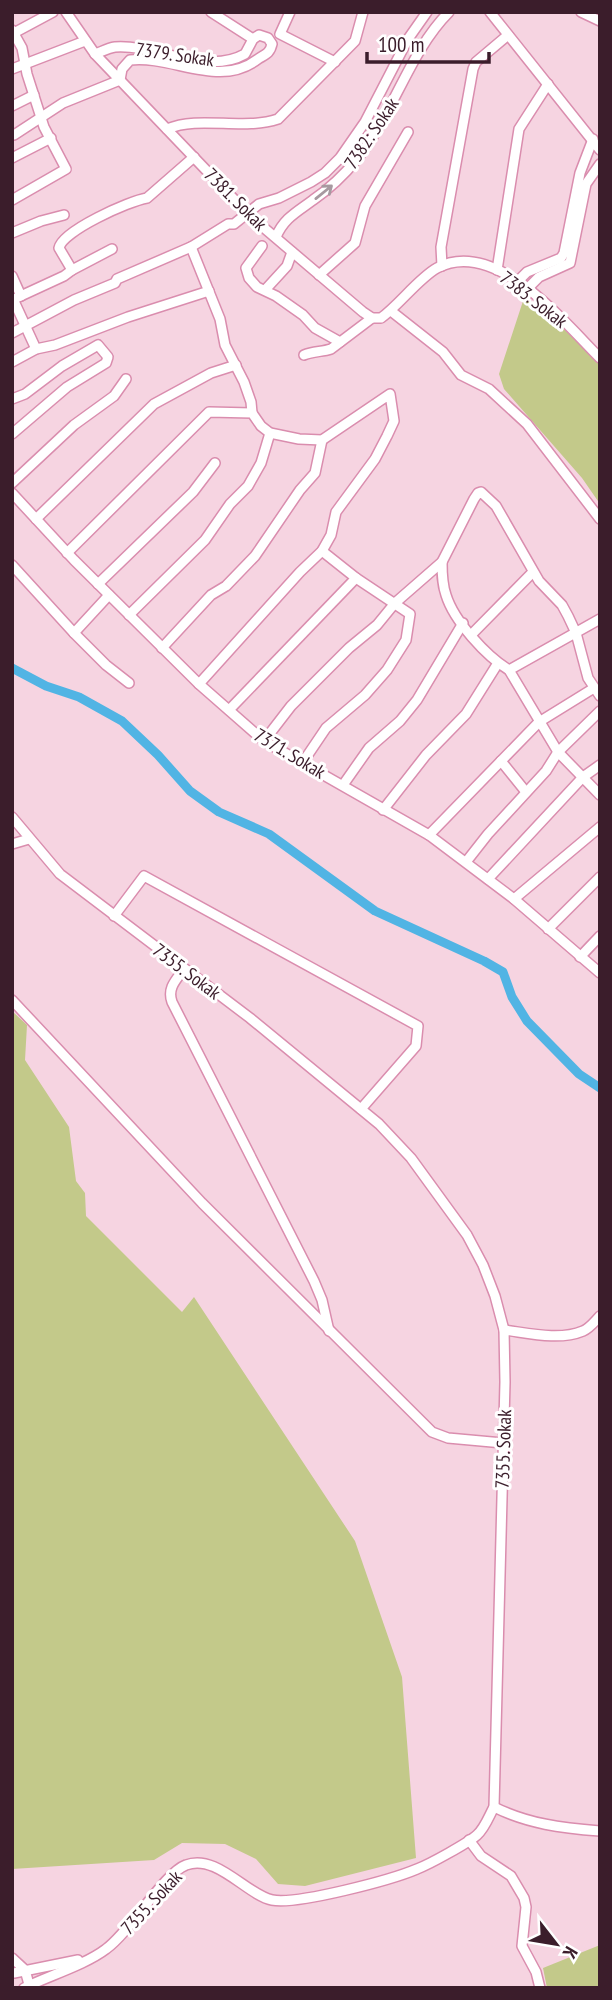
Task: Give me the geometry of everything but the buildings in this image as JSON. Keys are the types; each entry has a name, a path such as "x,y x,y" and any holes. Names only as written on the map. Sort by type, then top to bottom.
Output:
{"street":[{"path":"12,200 66,169 41,117 22,48 13,33 53,12"},
{"name":"7381. Sokak","path":"66,12 95,54 247,212 372,318"},
{"path":"211,12 252,42 256,54 262,56"},
{"path":"290,12 280,34 335,62"},
{"name":"7379. Sokak","path":"120,80 122,69 130,60 147,60 209,72 243,67 271,50 280,34 289,28 296,12"},
{"path":"167,129 180,123 260,125 278,119 355,41 363,12"},
{"name":"7382: Sokak","path":"12,332 115,283 117,279 191,247 228,224 234,224 259,204 279,198 325,173 340,158 365,122 408,39 427,12"},
{"name":"7382: Sokak","path":"276,237 280,227 293,212 312,202 334,184 356,160 373,137 433,32 449,12"},
{"path":"490,12 600,150"},
{"path":"581,12 600,21"},
{"path":"252,42 262,35 272,44"},
{"path":"304,355 315,350 324,352 372,318 382,318 435,269 442,266 441,247 473,69 476,62 508,35"},
{"path":"12,69 85,41"},
{"name":"7379. Sokak","path":"95,54 113,47 140,48 206,61 223,61 246,54 252,42"},
{"path":"13,135 63,103 120,80"},
{"path":"497,270 519,129 548,84"},
{"path":"12,106 34,95"},
{"path":"319,275 355,243 365,206 408,132"},
{"path":"12,158 51,138"},
{"path":"517,282 527,272 561,258 564,253 580,173 593,139"},
{"path":"72,270 59,248 62,240 103,216 147,198 194,157"},
{"path":"527,289 539,277 570,262 586,184 600,164"},
{"path":"12,233 64,215"},
{"path":"262,246 246,271 257,287 303,315 315,328 341,342"},
{"path":"191,247 220,319 225,345 251,402 252,413 261,426 270,433 322,440 390,394 394,421 375,459 336,512 331,535 322,551 199,684"},
{"path":"15,298 64,276 112,249"},
{"path":"265,290 287,266 292,252"},
{"name":"7383. Sokak","path":"442,266 471,260 497,270 527,289 565,321 600,358"},
{"path":"12,276 15,298 36,349"},
{"path":"12,362 36,349 55,345 209,291"},
{"path":"391,311 443,352 461,375 489,389 527,424 550,450 600,519"},
{"path":"12,434 67,387 106,363 108,357 98,345 100,328"},
{"path":"12,399 25,394 62,366 98,345"},
{"path":"36,519 155,404 211,373 236,365"},
{"path":"12,483 74,425 114,396 126,379"},
{"path":"67,553 209,412 252,413"},
{"path":"129,615 205,540 230,504 248,486 261,463 270,433"},
{"path":"162,648 211,595 226,586 255,556 300,490 315,473 322,440"},
{"path":"98,584 193,492 215,463"},
{"path":"264,741 291,706 442,562 474,499 481,492 496,506 539,581 562,606 576,633 588,678 597,692 539,722 429,835"},
{"name":"7371. Sokak","path":"12,493 67,553 162,648 264,741 429,835 488,879 600,973"},
{"path":"303,762 326,728 365,695 387,670 406,640 410,614 355,578 322,551"},
{"path":"442,562 442,580 452,609 471,635 498,663 509,670 558,752 600,794"},
{"path":"12,565 74,633 106,665 129,682"},
{"path":"471,635 533,572"},
{"path":"229,710 355,578"},
{"path":"74,633 109,595"},
{"path":"509,670 600,619"},
{"path":"343,785 369,748 400,721 416,700 463,623"},
{"path":"383,810 426,755 466,714 498,663"},
{"path":"466,862 546,771 558,752 600,711"},
{"path":"501,761 526,792"},
{"path":"488,879 583,777 600,765"},
{"name":"7355. Sokak","path":"12,817 61,874 250,1018 379,1124 411,1158 467,1235 483,1265 504,1330 494,1807 477,1835 418,1869 368,1884 290,1901 270,1900 219,1869 189,1863 177,1870 136,1920 106,1950 87,1959"},
{"path":"514,900 600,827"},
{"path":"12,844 29,839"},
{"path":"114,916 144,876 418,1026 416,1046 361,1109"},
{"path":"548,929 600,877"},
{"path":"580,957 600,936"},
{"path":"184,969 170,989 172,1002 314,1281 322,1300 329,1331"},
{"path":"12,1000 202,1203 432,1432 469,1442 503,1443"},
{"path":"504,1330 538,1335 582,1332 600,1316"},
{"path":"494,1807 517,1818 554,1828 600,1831"},
{"path":"468,1840 481,1856 511,1876 524,1898 526,1907 522,1946 536,1972 540,1988"},
{"path":"12,1958 25,1970 26,1987"},
{"path":"13,1972 87,1959"},
{"path":"26,1987 87,1959"},
{"path":"13,1972 26,1987"}],"green space":[{"path":"524,298 565,330 600,364 600,504 582,478 504,389 499,374"},
{"path":"12,1011 27,1025 25,1060 69,1127 76,1181 85,1193 86,1216 182,1312 194,1297 355,1541 402,1677 416,1858 305,1886 278,1884 256,1859 225,1844 182,1843 154,1860 12,1869"},
{"path":"600,1945 600,1988 547,1988 543,1968"}],"waterway":[{"path":"12,668 46,686 79,697 122,721 158,755 190,791 219,812 269,834 375,911 503,972 512,997 527,1021 579,1074 600,1088"}]}
